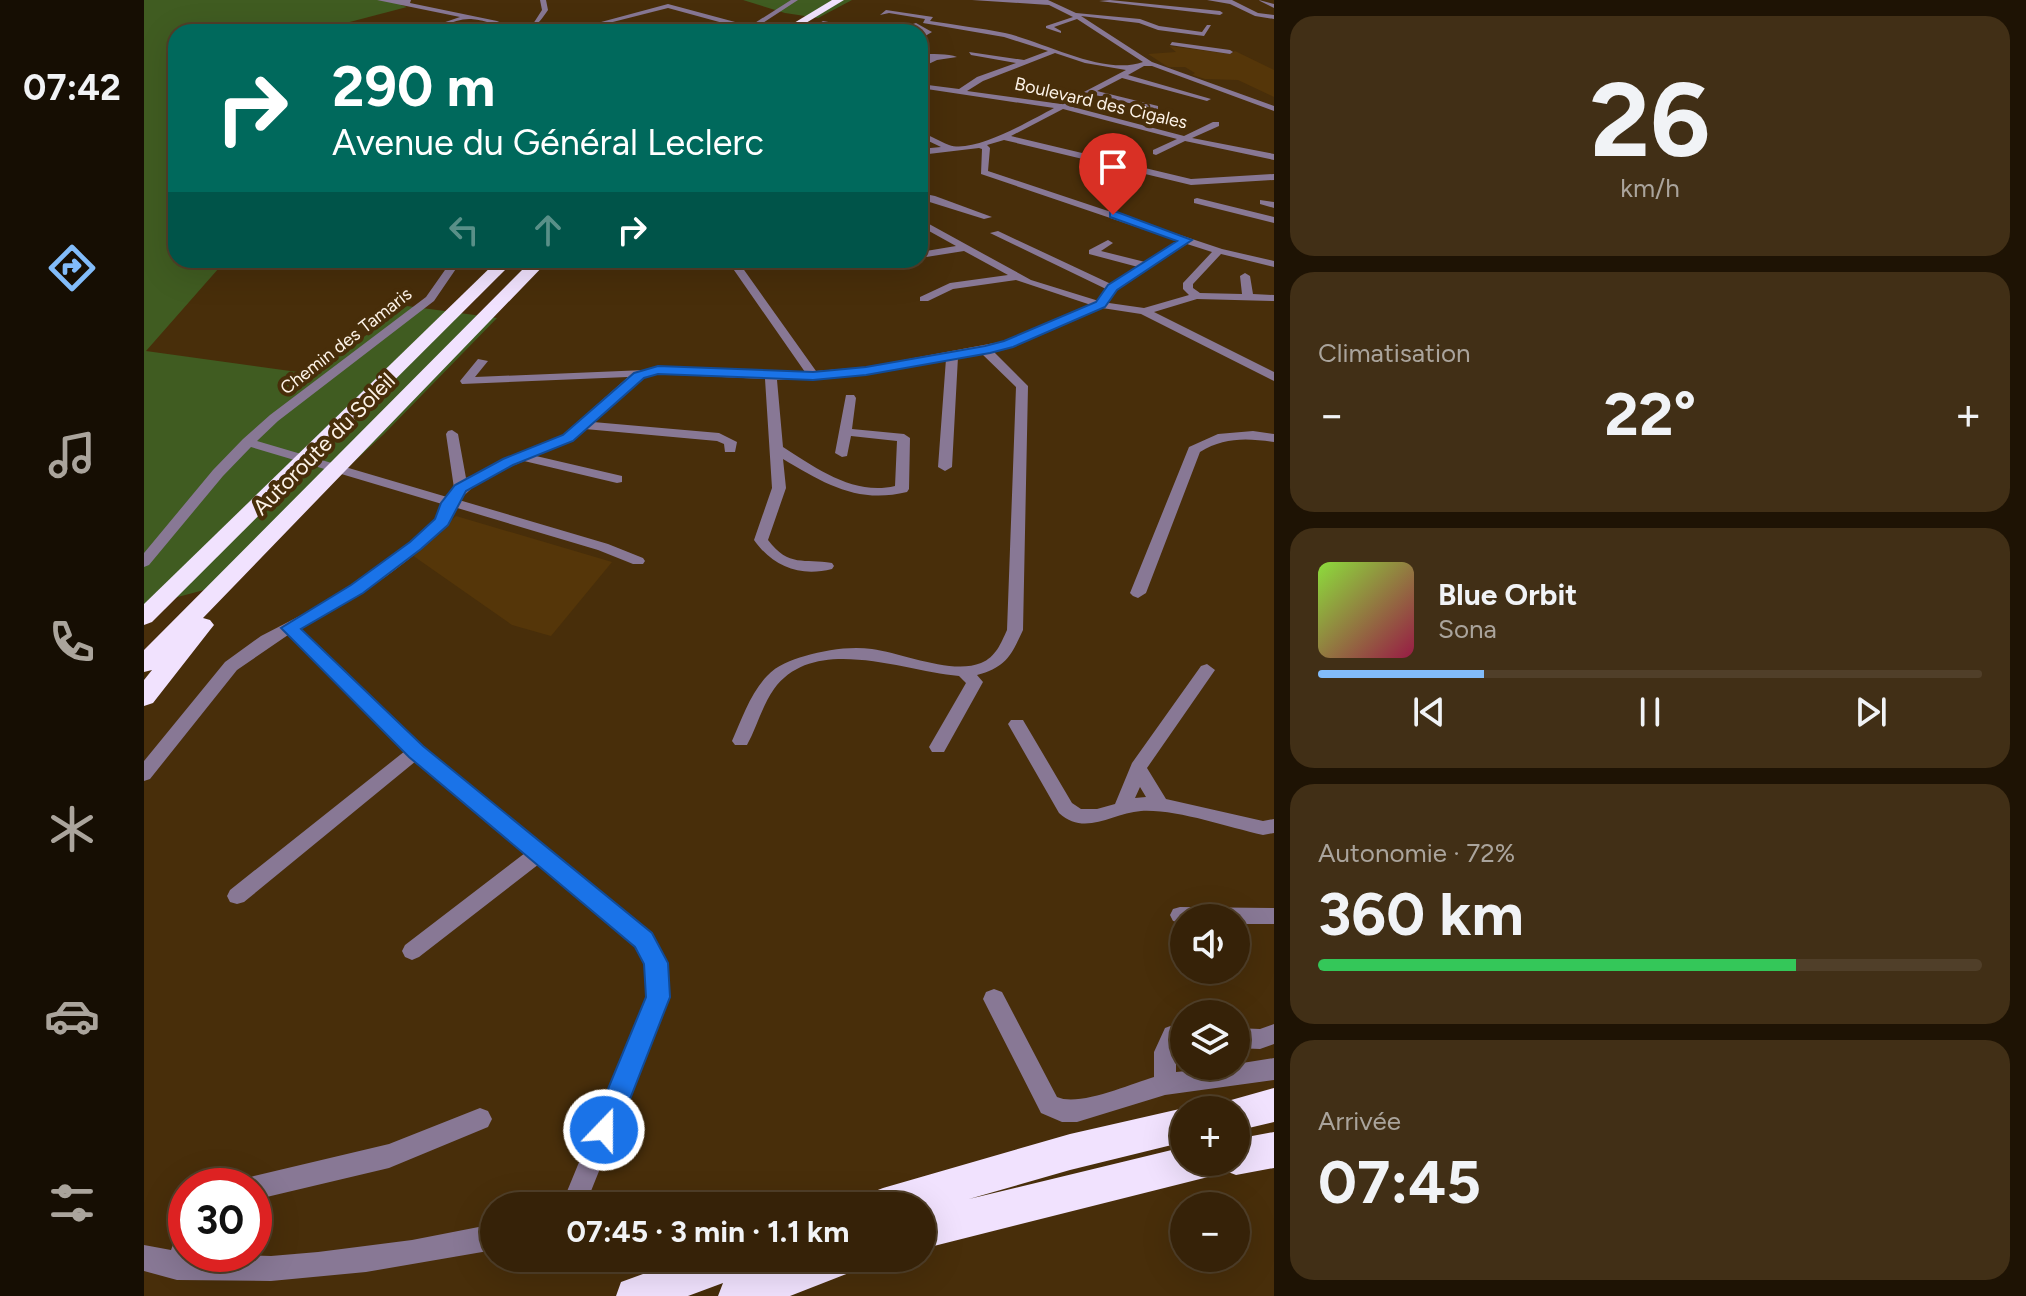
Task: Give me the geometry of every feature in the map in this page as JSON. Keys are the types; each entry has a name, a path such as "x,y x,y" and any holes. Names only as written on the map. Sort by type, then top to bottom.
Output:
{"highway":[{"path":"777,24 818,0"},
{"path":"798,24 839,0"},
{"name":"Autoroute du Soleil","path":"144,617 499,268"},
{"name":"Autoroute du Soleil","path":"144,664 533,268"},
{"path":"144,605 253,508"},
{"path":"144,697 289,517"},
{"path":"1250,1111 1274,1105"},
{"path":"1250,1120 1274,1117"},
{"path":"931,1192 1070,1152 1170,1129"},
{"path":"1250,1154 1274,1150"},
{"path":"936,1226 1170,1167"},
{"path":"635,1296 701,1272"},
{"path":"737,1296 803,1272"}],"street":[{"path":"380,0 407,1 465,18 499,24"},
{"path":"536,24 545,10 543,0"},
{"path":"757,24 795,0"},
{"path":"975,0 1046,1 1075,15 1153,64 1274,109"},
{"path":"1088,3 1102,0 1220,13"},
{"path":"1210,0 1229,1 1257,15 1274,17"},
{"path":"1264,1 1274,6"},
{"path":"596,24 663,5 727,24"},
{"path":"1060,7 1076,5"},
{"path":"882,14 888,11 931,18 920,24"},
{"path":"1059,32 1048,27 1075,15 1140,21 1151,27 1184,32 1188,24 1209,26 1199,47"},
{"path":"445,24 465,18"},
{"path":"666,24 676,18"},
{"path":"925,22 1005,35 1085,61 1134,69"},
{"path":"1102,32 1123,35"},
{"path":"1172,44 1230,52"},
{"path":"962,91 980,79 1055,51"},
{"path":"971,53 1023,62"},
{"path":"928,56 954,57"},
{"path":"928,62 936,58"},
{"path":"928,151 980,145 1004,137 1134,69 1153,64"},
{"path":"1124,76 1207,99"},
{"name":"Boulevard des Cigales","path":"928,87 1064,107 1184,139 1274,157"},
{"path":"928,93 935,88"},
{"path":"1090,92 1155,108"},
{"path":"1156,152 1216,124"},
{"path":"928,137 950,149"},
{"path":"1004,137 1191,182 1274,177"},
{"path":"980,145 986,148 984,172 991,175 1219,251 1274,264"},
{"path":"928,194 946,189"},
{"path":"928,198 987,217"},
{"path":"1197,201 1274,220"},
{"path":"1263,202 1274,205"},
{"path":"928,227 1018,277 1101,305 1144,311 1274,377"},
{"path":"995,233 1112,288"},
{"path":"482,361 466,381 682,370 813,376 952,357 1008,344 1101,305 1112,288 1186,240"},
{"path":"1108,243 1093,252 1148,266"},
{"path":"928,254 963,248"},
{"path":"1197,296 1188,289 1188,283 1219,251"},
{"name":"Chemin des Tamaris","path":"144,562 218,473 253,444 274,418 430,299 451,268"},
{"path":"738,268 813,376"},
{"path":"1245,276 1248,297"},
{"path":"924,299 950,286 1018,277"},
{"path":"1144,311 1197,296 1273,298"},
{"path":"741,741 768,686 782,671 826,656 869,654 963,671 981,669 1000,659 1015,630 1022,386 985,350"},
{"path":"945,467 952,357"},
{"path":"144,774 231,666 357,589 399,559 442,521 449,503 461,488 477,476 568,438 623,387 646,373"},
{"path":"771,376 779,488 761,540 770,555 786,563 816,568 827,566"},
{"path":"842,453 850,398"},
{"path":"584,425 719,437 731,442 730,449"},
{"path":"776,449 848,488 893,492 902,489 904,438 845,432"},
{"path":"452,434 461,488"},
{"path":"1138,593 1194,450 1227,435 1274,438"},
{"path":"253,444 603,547 638,561"},
{"path":"524,457 617,479"},
{"path":"290,628 416,751 644,940 656,963 658,997 579,1192"},
{"path":"1123,806 1138,768 1207,670"},
{"path":"938,747 975,682 963,671"},
{"path":"1017,724 1068,812 1092,817 1123,806 1144,804 1263,828 1274,826"},
{"path":"237,896 416,751"},
{"path":"1138,768 1161,807"},
{"path":"412,951 540,852"},
{"path":"1250,916 1274,916"},
{"path":"994,999 1049,1105 1062,1111 1077,1111 1165,1084 1274,1069"},
{"path":"1250,1039 1274,1034"},
{"path":"1165,1084 1165,1052 1170,1041"},
{"path":"272,1184 389,1156 480,1119"},
{"path":"272,1267 370,1259 480,1239"},
{"path":"144,1258 168,1256"}],"shaded area":[{"path":"1169,46 1230,54 1235,51 1274,70 1274,97 1238,80 1205,79 1192,75 1195,73 1185,67 1168,67 1148,54 1176,52"},
{"path":"456,516 612,562 551,636 512,625 412,555"}],"green space":[{"path":"144,0 405,0 401,5 407,7 342,24 168,24 168,268 219,268 146,351 312,374 407,306 497,318 384,434 219,586 144,606"},
{"path":"743,0 852,0 818,18 785,13"}],"route":[{"path":"604,1130 658,997 656,963 644,940 416,751 290,628 391,566 442,521 449,503 461,488 477,476 568,438 639,375 658,370 682,370 813,376 866,371 985,350 1008,344 1101,305 1112,288 1186,240 1113,215"}]}
